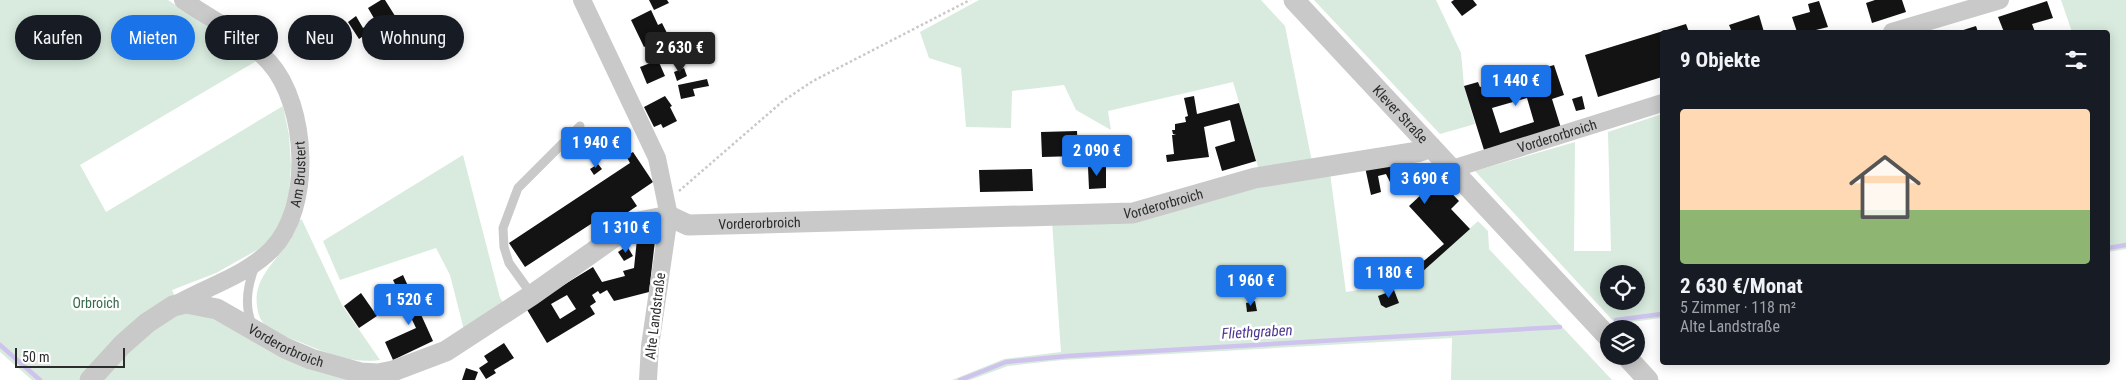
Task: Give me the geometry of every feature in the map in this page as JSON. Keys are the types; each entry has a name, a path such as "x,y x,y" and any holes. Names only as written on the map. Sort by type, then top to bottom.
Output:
{"street":[{"name":"Am Brustert","path":"173,306 256,262 271,250 282,237 296,204 300,156 293,106 285,87 270,64 255,48 183,0"},
{"name":"Alte Landstraße","path":"582,0 657,158 668,209 650,346 648,380"},
{"name":"Klever Straße","path":"1294,0 1600,328"},
{"path":"1899,30 2000,0"},
{"name":"Vorderorbroich","path":"1452,169 1660,104"},
{"name":"Vorderorbroich","path":"173,306 186,303 217,309 285,348 338,368 401,376 446,351 532,295 634,223 668,209 688,225 1133,213 1255,178 1417,152 1431,147"},
{"path":"90,380 122,345 147,323 173,306"},
{"path":"1634,365 1648,380"}],"lane":[{"path":"532,295 509,263 504,247 503,228 518,188 580,126"},
{"path":"255,331 248,316 248,302 249,281 256,262"}],"path":[{"path":"668,209 742,135 813,81 970,0"}],"green space":[{"name":"Orbroich","path":"0,0 168,0 190,15 111,15 111,60 195,60 195,18 205,25 205,60 258,60 80,165 106,212 283,106 289,135 291,165 289,194 279,228 266,245 216,273 172,290 182,311 191,309 362,380 32,380 0,352"},
{"path":"979,0 1261,0 1285,26 1312,162 1259,170 1233,82 1108,111 1111,130 1076,110 1064,85 1012,91 1011,128 966,127 961,68 929,58 920,32"},
{"path":"1314,0 1436,0 1461,53 1464,86 1475,124 1440,134"},
{"path":"2061,0 2126,0 2126,249 2110,252 2110,30 2071,30"},
{"path":"1660,115 1660,318 1612,320 1603,310 1645,310 1645,265 1600,265 1600,307 1475,171 1575,142 1574,251 1611,251 1608,132"},
{"path":"463,155 500,298 506,306 464,330 450,275 436,248 340,280 323,241"},
{"path":"1330,173 1346,292 1412,281 1478,221 1488,231 1489,249 1612,380 1451,380 1452,338 1062,360 1008,366 970,380 952,380 1004,359 1061,352 1052,221 1262,182"},
{"path":"299,219 302,220 342,305 380,360 349,359 329,354 277,334 269,329 261,319 257,306 257,293 261,281 289,241"}],"building":[{"path":"381,0 385,0 394,15 372,15 368,8"},
{"path":"649,0 667,0 669,3 654,10"},
{"path":"1454,0 1473,0 1477,5 1462,16 1451,2"},
{"path":"1875,0 1902,0 1906,12 1872,23 1866,3"},
{"path":"1819,1 1828,27 1816,30 1796,30 1792,17 1810,12 1808,4"},
{"path":"2047,1 2053,18 2032,24 2034,30 2003,30 1998,17"},
{"path":"651,10 658,25 662,23 668,35 644,47 631,20"},
{"path":"1759,15 1763,30 1731,30 1729,25"},
{"path":"356,16 362,26 362,37 359,39 352,28 352,19"},
{"path":"1686,24 1688,30 1666,30"},
{"path":"1976,26 1977,30 1963,30"},
{"path":"1660,32 1660,78 1598,97 1585,55"},
{"path":"658,60 665,76 647,84 640,67"},
{"path":"1554,65 1564,95 1552,99 1561,128 1484,150 1464,86 1478,82 1480,87","holes":["1527,98 1534,122 1500,133 1492,108"]},
{"path":"684,68 687,76 677,81 674,72"},
{"path":"707,79 709,86 693,89 695,96 681,99 678,85"},
{"path":"665,96 672,106 670,107 677,121 663,128 661,124 654,127 644,107"},
{"path":"1194,96 1197,114 1239,103 1256,161 1222,171 1215,147 1235,141 1230,120 1204,127 1209,157 1167,162 1166,155 1174,154 1172,135 1176,135 1173,134 1172,130 1175,130 1175,124 1186,122 1185,117 1188,116 1184,98"},
{"path":"1582,96 1585,109 1576,111 1572,99"},
{"path":"1077,131 1078,156 1042,157 1041,132"},
{"path":"633,152 653,182 631,197 637,206 600,231 594,222 525,267 509,243 630,163 626,156"},
{"path":"1401,162 1407,177 1423,163 1459,201 1451,209 1470,229 1412,281 1407,275 1444,244 1409,206 1423,193 1415,185 1402,192 1398,183 1392,186 1386,174 1378,176 1381,192 1371,195 1365,167"},
{"path":"598,164 602,169 594,175 590,169"},
{"path":"1106,166 1106,188 1089,189 1088,167"},
{"path":"1032,169 1033,191 980,192 979,170"},
{"path":"656,232 649,292 614,301 607,290 600,294 598,291 592,295 596,302 590,306 595,314 547,343 526,308 593,267 602,282 625,276 623,271 634,268 637,239","holes":["567,295 576,309 560,319 551,304"]},
{"path":"627,246 633,256 624,261 618,252"},
{"path":"403,275 433,341 393,360 385,342 416,328 393,280"},
{"path":"1394,290 1399,303 1386,308 1381,305 1378,296"},
{"path":"361,293 377,316 359,328 344,306"},
{"path":"1255,301 1257,311 1247,312 1246,303"},
{"path":"504,343 514,358 494,370 496,373 486,379 479,368 488,362 484,356"},
{"path":"466,368 478,372 475,380 462,380"}],"waterway":[{"name":"Fliethgraben","path":"2110,248 2126,245"},
{"name":"Fliethgraben","path":"1616,320 1660,314"},
{"name":"Fliethgraben","path":"960,380 1006,362 1067,356 1560,327"},
{"path":"0,345 40,380"}]}
